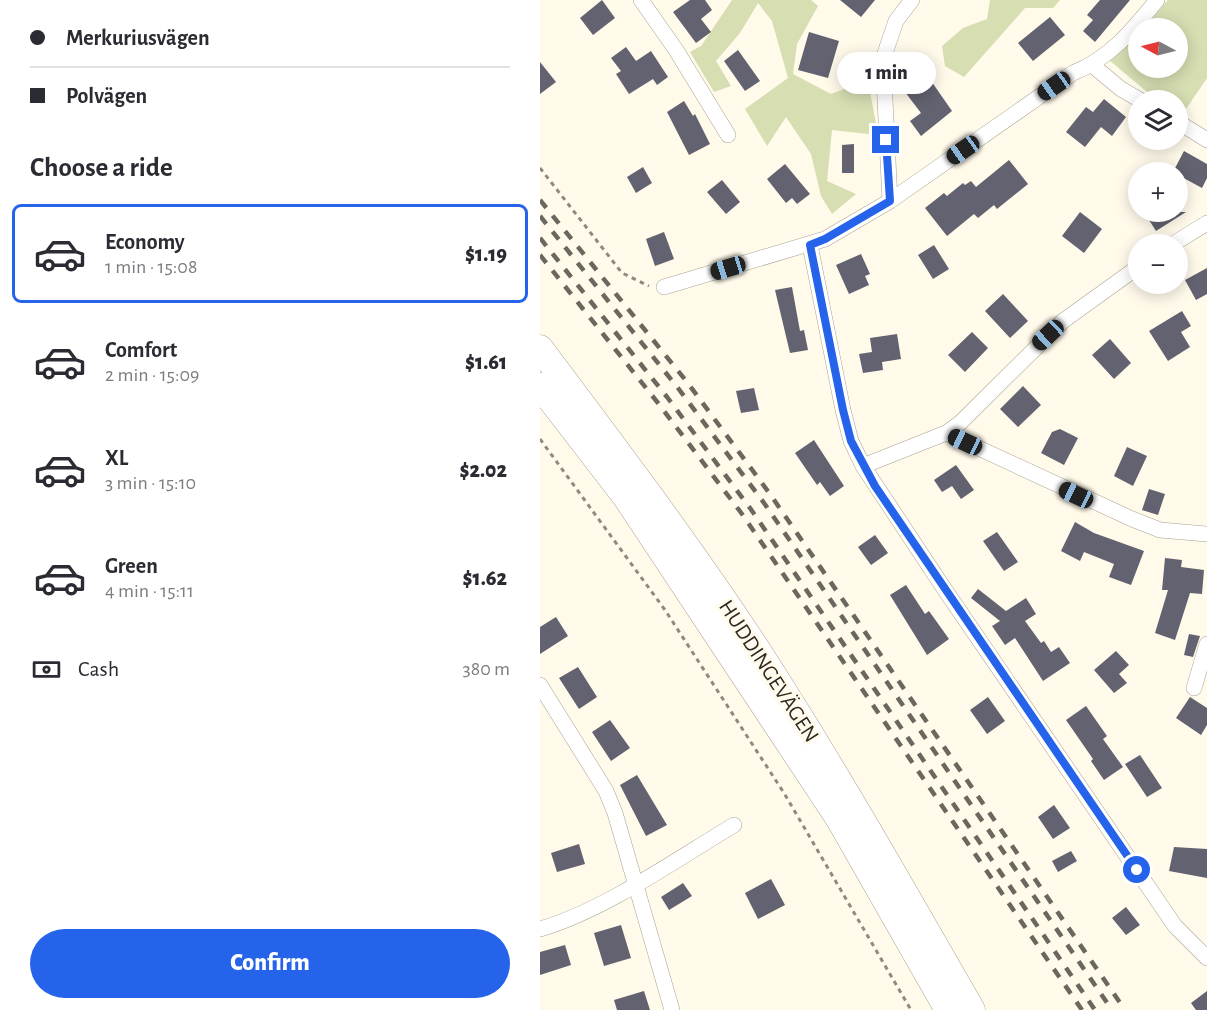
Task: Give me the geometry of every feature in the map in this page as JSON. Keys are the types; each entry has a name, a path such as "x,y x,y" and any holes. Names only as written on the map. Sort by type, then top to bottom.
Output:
{"main road":[{"name":"HUDDINGEVÄGEN","path":"540,348 640,480 753,643 856,807 972,1010"},
{"name":"HUDDINGEVÄGEN","path":"540,386 625,496 839,819 948,1010"}],"street":[{"path":"641,0 676,50 728,135"},
{"path":"890,201 883,59 896,21 912,0"},
{"path":"664,287 825,239 890,201 1073,73 1092,65 1112,51 1157,0"},
{"path":"1092,65 1128,93"},
{"path":"1188,128 1207,140"},
{"path":"1188,235 1207,223"},
{"path":"810,245 843,410 851,441 863,466 1175,926 1207,958"},
{"path":"863,466 946,433 960,423 1063,321 1128,274"},
{"path":"946,433 1160,530 1207,534"},
{"path":"1194,688 1207,644"},
{"path":"540,685 606,792 636,883 672,1010"},
{"path":"540,928 568,919 636,883 734,825"}],"path":[{"path":"540,168 622,273 647,286 664,287"},
{"path":"540,439 665,610 784,793 910,1010"}],"green space":[{"path":"732,0 811,0 818,6 797,44 793,74 831,94 868,80 878,135 832,130 827,181 856,194 832,214 821,196 811,154 786,117 767,146 745,109 788,78 772,21 758,3 740,33 716,61 731,86 714,92 690,52 701,46"},
{"path":"990,0 1060,0 1053,8 1025,8 964,77 945,66 942,46 963,28 987,19"},
{"path":"1168,0 1207,0 1207,78 1188,106 1188,90 1145,90 1130,78 1188,78 1188,18 1152,18"},
{"path":"1128,42 1128,76 1109,60"}],"building":[{"path":"602,0 615,18 593,35 580,18"},
{"path":"690,0 705,0 712,10 701,19 711,32 696,43 673,12"},
{"path":"840,0 875,0 861,17"},
{"path":"1100,0 1130,0 1095,42 1083,31 1093,20 1087,15"},
{"path":"1050,17 1065,35 1033,61 1018,43"},
{"path":"809,32 839,41 828,78 798,70"},
{"path":"626,47 636,61 651,51 668,77 657,85 653,79 629,94 616,74 621,71 611,58"},
{"path":"738,50 760,81 745,91 724,61"},
{"path":"540,62 556,82 540,94"},
{"path":"927,75 952,111 921,136 910,121 921,113 905,92"},
{"path":"1104,99 1126,117 1112,136 1101,127 1085,147 1066,132 1086,107 1093,112"},
{"path":"684,101 693,116 695,114 710,144 689,155 667,112"},
{"path":"854,144 854,173 842,173 842,145"},
{"path":"1184,151 1207,164 1207,178 1202,188 1188,180 1188,162 1178,162"},
{"path":"1009,160 1028,184 997,209 994,205 978,218 974,214 947,236 925,208 944,193 947,196 963,183 965,185 971,181 976,187"},
{"path":"785,164 810,194 797,204 792,198 786,203 767,179"},
{"path":"643,167 652,183 636,193 627,177"},
{"path":"722,180 740,202 726,214 707,192"},
{"path":"1080,212 1102,229 1084,253 1062,236"},
{"path":"1150,222 1170,222 1156,231"},
{"path":"664,232 674,259 655,266 646,239"},
{"path":"934,245 949,269 933,279 918,255"},
{"path":"861,254 870,274 865,276 869,285 849,294 836,265"},
{"path":"1207,268 1207,294 1196,300 1188,285 1188,278"},
{"path":"792,287 800,331 804,330 808,350 790,353 775,290"},
{"path":"1003,294 1028,321 1010,338 985,311"},
{"path":"1182,311 1191,326 1181,332 1190,347 1168,361 1149,331"},
{"path":"972,332 988,348 965,372 948,355"},
{"path":"897,334 901,359 882,362 883,370 863,373 859,354 872,352 870,338"},
{"path":"1110,339 1131,363 1114,379 1092,355"},
{"path":"1023,386 1041,405 1018,427 1000,409"},
{"path":"754,388 759,410 741,413 736,391"},
{"path":"1060,429 1078,438 1064,465 1041,453 1052,432"},
{"path":"814,440 844,486 830,496 820,482 817,485 795,453"},
{"path":"1127,447 1147,456 1133,486 1114,476"},
{"path":"956,465 974,490 961,499 952,486 942,492 934,480"},
{"path":"1149,489 1165,494 1158,515 1142,510"},
{"path":"1075,522 1094,533 1144,551 1131,585 1109,577 1114,564 1084,552 1080,561 1061,551"},
{"path":"997,532 1018,562 1004,571 983,541"},
{"path":"875,535 888,553 871,565 858,547"},
{"path":"1165,558 1182,560 1181,567 1204,570 1202,594 1190,593 1175,640 1155,633 1168,590 1162,590"},
{"path":"906,585 925,614 929,611 949,639 927,655 890,595"},
{"path":"978,589 1006,611 1026,598 1036,614 1025,621 1041,643 1044,641 1051,652 1059,647 1070,663 1043,681 1015,638 1005,645 992,626 1000,621 971,598"},
{"path":"556,617 568,636 540,654 540,627"},
{"path":"1189,634 1200,636 1193,657 1184,655"},
{"path":"1116,651 1129,665 1119,674 1127,683 1114,693 1094,670"},
{"path":"578,667 597,697 579,709 559,678"},
{"path":"988,697 1005,721 987,734 970,710"},
{"path":"1190,697 1207,708 1207,725 1201,735 1176,718"},
{"path":"1086,706 1107,736 1103,739 1123,767 1104,780 1091,761 1093,759 1066,720"},
{"path":"610,720 630,748 611,761 592,732"},
{"path":"1140,755 1162,788 1147,797 1125,764"},
{"path":"637,775 667,825 646,836 620,785"},
{"path":"1054,805 1070,828 1053,839 1038,817"},
{"path":"579,844 585,864 557,872 551,853"},
{"path":"1174,847 1207,849 1207,878 1169,871"},
{"path":"1071,851 1077,861 1058,872 1052,861"},
{"path":"771,879 785,905 758,919 745,893"},
{"path":"683,883 692,896 669,910 661,897"},
{"path":"1126,907 1140,925 1126,935 1112,918"},
{"path":"621,925 631,958 604,966 594,933"},
{"path":"565,945 571,965 540,975 540,952"},
{"path":"644,991 650,1010 617,1010 614,1000"},
{"path":"1207,991 1207,1010 1196,1010 1191,1003"}],"railway":[{"path":"540,200 687,382 770,494 1125,1010"},
{"path":"540,216 678,388 764,503 1112,1010"},
{"path":"540,238 667,397 750,508 1095,1010"},
{"path":"540,255 658,403 742,514 1082,1010"}],"route":[{"path":"886,140 890,201 825,239 810,245 851,441 875,486 1137,870"}]}
